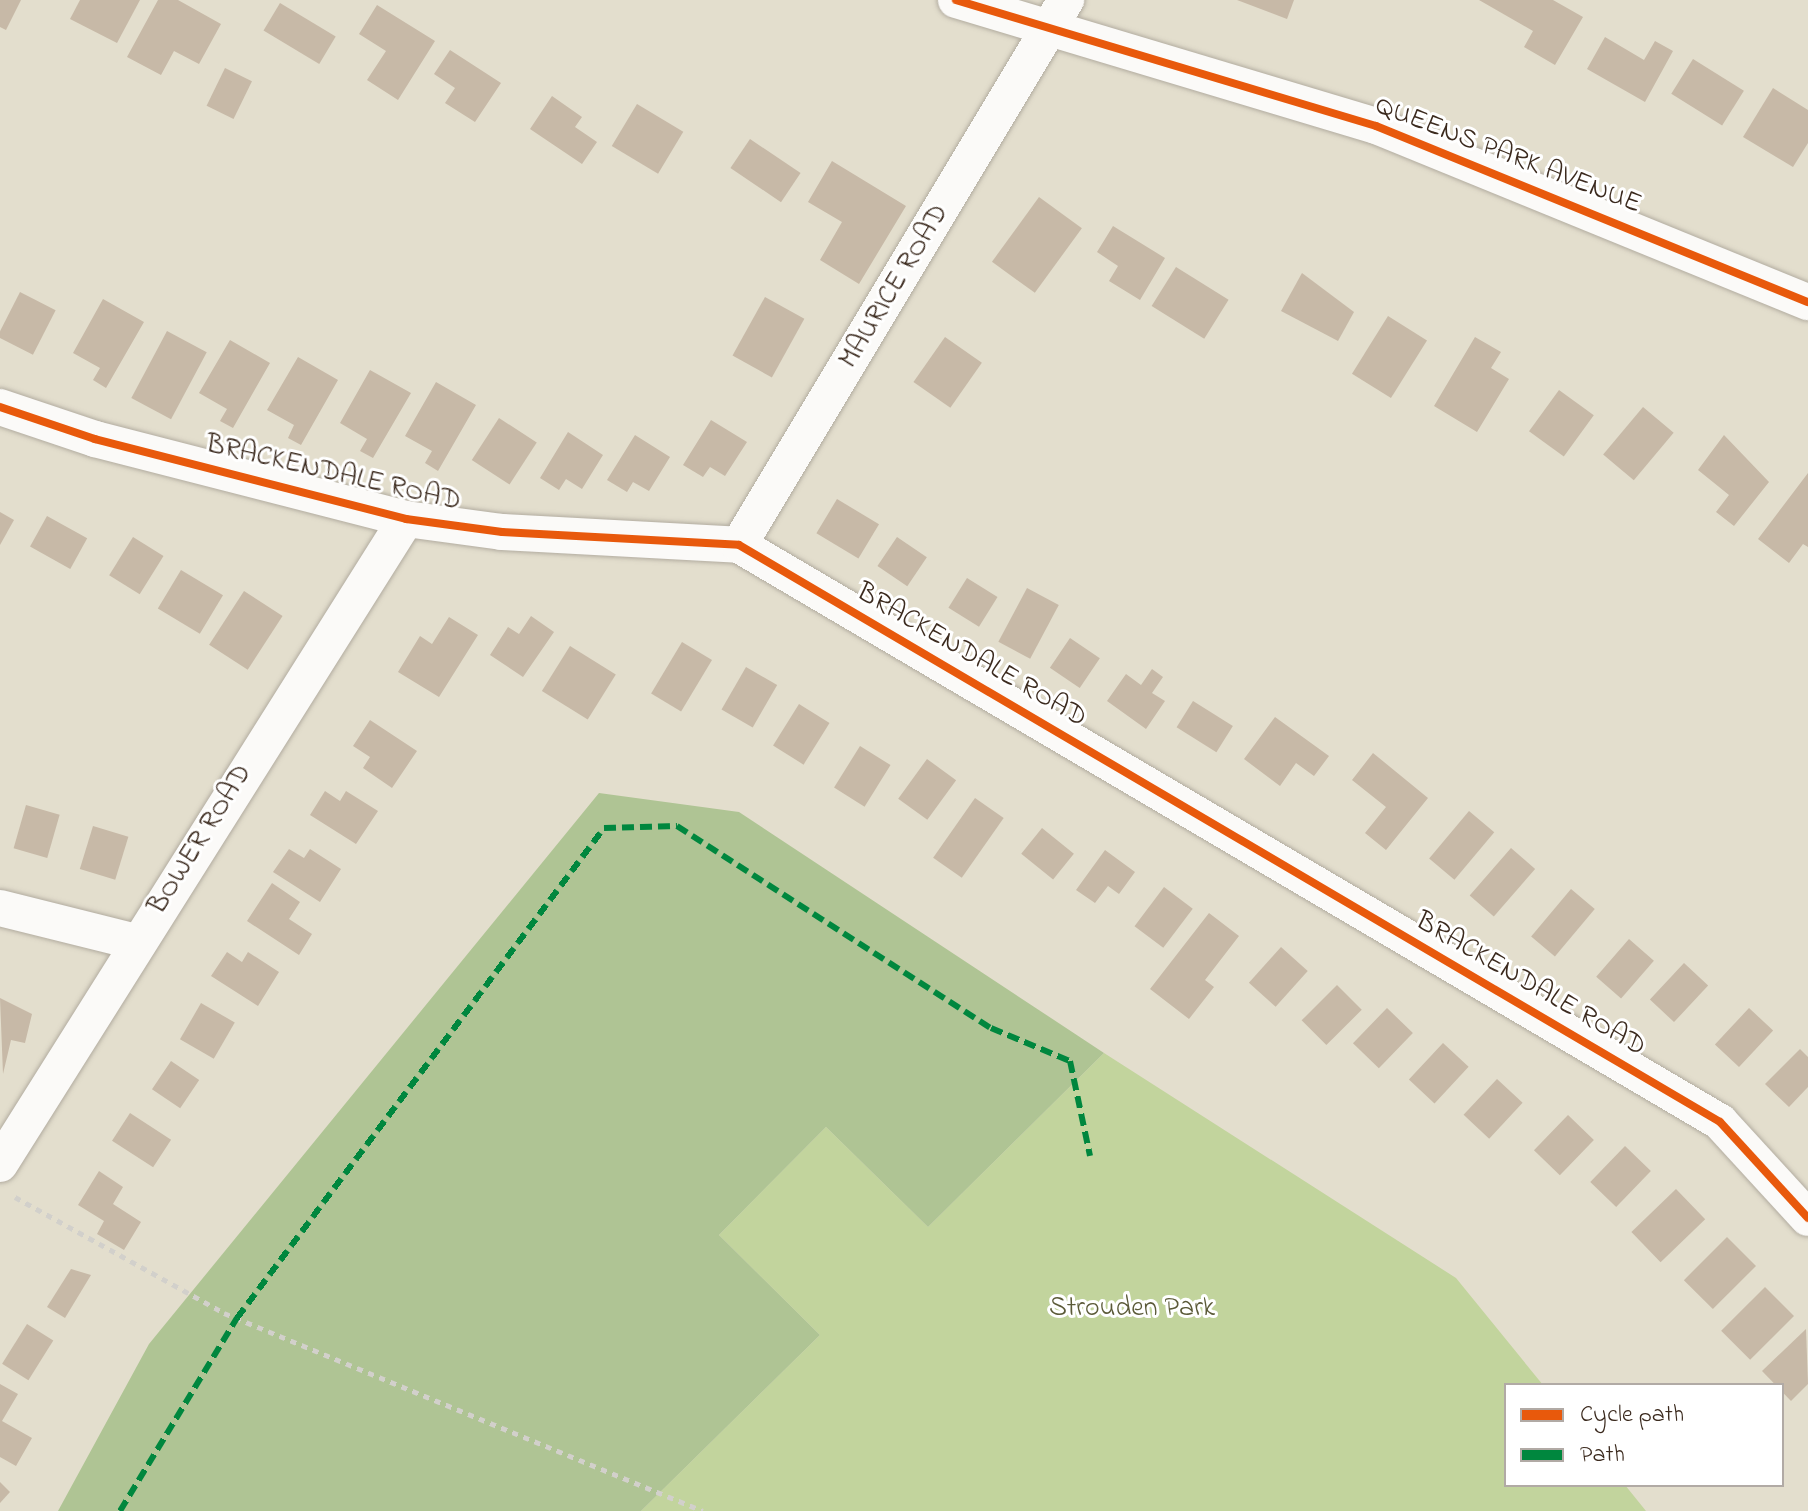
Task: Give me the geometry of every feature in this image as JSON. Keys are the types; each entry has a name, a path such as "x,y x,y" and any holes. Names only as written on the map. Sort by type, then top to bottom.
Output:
{"street":[{"name":"QUEENS PARK AVENUE","path":"956,0 1058,14 1376,126 1808,302"},
{"name":"MAURICE ROAD","path":"739,545 1058,14"},
{"name":"BRACKENDALE ROAD","path":"0,407 95,439 406,519 739,545 1720,1122 1808,1218"},
{"name":"BOWER ROAD","path":"0,1164 136,942 406,519"},
{"path":"0,908 136,942"}],"path":[{"path":"0,1189 224,1313 703,1511"}],"green space":[{"path":"599,793 739,812 1104,1053 928,1227 826,1127 719,1235 820,1335 641,1511 58,1511 149,1344"},
{"name":"Strouden Park","path":"1104,1053 1456,1278 1541,1383 1504,1383 1504,1487 1627,1487 1646,1511 641,1511 820,1335 719,1235 826,1127 928,1227"}],"building":[{"path":"0,0 21,0 6,30 0,27"},
{"path":"80,0 140,0 117,43 70,19"},
{"path":"158,0 178,0 221,24 199,64 174,51 161,75 127,57"},
{"path":"1237,0 1294,0 1287,19"},
{"path":"1479,0 1553,0 1583,17 1555,65 1524,47 1533,31"},
{"path":"280,3 336,36 319,64 264,30"},
{"path":"377,5 435,41 398,100 367,80 386,51 359,34"},
{"path":"1605,37 1644,60 1655,41 1673,51 1645,102 1587,69"},
{"path":"450,50 501,83 475,122 445,103 455,88 434,74"},
{"path":"1693,59 1744,91 1722,126 1671,94"},
{"path":"225,68 252,81 234,119 207,106"},
{"path":"1773,88 1808,110 1808,143 1793,167 1743,137"},
{"path":"552,96 582,117 575,127 597,142 582,164 530,129"},
{"path":"637,104 683,132 658,174 612,146"},
{"path":"750,139 801,173 781,202 730,168"},
{"path":"832,161 906,206 859,284 820,260 842,222 808,202"},
{"path":"1039,197 1082,228 1035,293 992,262"},
{"path":"1113,226 1165,258 1140,300 1109,281 1118,266 1097,252"},
{"path":"1176,267 1229,300 1204,339 1152,306"},
{"path":"1302,273 1354,312 1338,341 1281,311"},
{"path":"20,292 56,310 33,355 0,338 0,331"},
{"path":"765,297 804,319 772,377 733,356"},
{"path":"103,299 144,322 106,388 93,380 100,368 73,353"},
{"path":"1388,316 1427,340 1391,398 1352,374"},
{"path":"167,331 207,352 171,419 131,398"},
{"path":"945,337 982,363 950,408 913,382"},
{"path":"1475,337 1501,352 1491,368 1509,379 1477,432 1434,406"},
{"path":"230,340 270,363 233,428 220,421 227,409 199,393"},
{"path":"298,357 338,380 301,445 288,438 294,425 267,410"},
{"path":"370,370 411,393 373,458 360,451 367,439 340,423"},
{"path":"436,382 476,405 438,471 425,463 432,451 405,436"},
{"path":"1559,390 1594,415 1564,457 1529,431"},
{"path":"1643,407 1674,433 1634,480 1603,454"},
{"path":"499,418 537,443 510,484 472,460"},
{"path":"711,420 747,442 725,476 710,467 703,477 683,465"},
{"path":"568,432 603,455 582,489 566,479 559,490 540,478"},
{"path":"635,435 670,457 649,491 633,482 627,492 607,480"},
{"path":"1724,435 1769,482 1734,526 1716,512 1729,495 1698,470"},
{"path":"1808,473 1808,547 1803,544 1789,563 1758,539"},
{"path":"837,499 879,524 858,559 816,533"},
{"path":"0,512 14,520 0,545"},
{"path":"47,516 87,538 70,569 30,547"},
{"path":"133,537 164,556 140,594 109,575"},
{"path":"897,537 927,557 907,586 877,566"},
{"path":"181,570 223,595 200,634 158,609"},
{"path":"967,578 998,597 979,627 948,608"},
{"path":"1027,588 1059,605 1030,659 998,642"},
{"path":"244,591 283,616 248,670 209,645"},
{"path":"531,616 554,632 523,677 490,655 508,627 519,634"},
{"path":"449,617 478,635 439,697 398,672 420,636 432,644"},
{"path":"1070,638 1100,658 1080,688 1050,668"},
{"path":"682,642 712,660 681,711 651,693"},
{"path":"570,646 616,675 588,720 542,691"},
{"path":"746,667 777,685 753,727 722,709"},
{"path":"1152,669 1163,677 1152,693 1165,701 1146,729 1107,701 1126,674 1141,685"},
{"path":"1193,701 1233,726 1216,752 1177,727"},
{"path":"799,704 830,723 804,765 773,746"},
{"path":"1275,717 1329,756 1314,776 1296,763 1280,786 1244,759"},
{"path":"370,720 417,751 392,788 363,768 370,757 353,746"},
{"path":"860,746 891,765 865,807 834,788"},
{"path":"1373,753 1428,798 1386,850 1365,833 1386,807 1352,780"},
{"path":"927,759 956,780 927,820 898,799"},
{"path":"325,791 340,801 346,791 378,811 356,844 310,815"},
{"path":"975,798 1004,818 962,878 933,858"},
{"path":"26,805 60,815 47,858 14,848"},
{"path":"1469,811 1494,832 1454,880 1429,858"},
{"path":"93,826 128,837 115,880 80,869"},
{"path":"1042,828 1074,854 1053,879 1021,854"},
{"path":"1511,848 1535,869 1494,917 1470,896"},
{"path":"289,849 304,858 310,849 341,869 320,902 273,872"},
{"path":"1105,850 1135,872 1119,894 1108,886 1095,903 1076,890"},
{"path":"272,883 300,902 289,919 312,934 299,955 247,921"},
{"path":"1164,887 1193,909 1163,948 1135,926"},
{"path":"1571,889 1595,909 1555,956 1531,936"},
{"path":"1209,913 1239,936 1205,980 1214,987 1189,1019 1150,989"},
{"path":"1629,939 1654,961 1621,998 1596,977"},
{"path":"1281,947 1308,971 1276,1007 1249,983"},
{"path":"227,952 242,962 248,952 279,972 258,1006 211,976"},
{"path":"1684,963 1708,986 1674,1022 1650,1000"},
{"path":"1337,985 1362,1010 1326,1045 1302,1020"},
{"path":"0,998 32,1014 25,1043 11,1040 3,1074"},
{"path":"201,1003 235,1022 214,1059 180,1039"},
{"path":"1387,1008 1413,1033 1379,1068 1353,1043"},
{"path":"1749,1008 1773,1031 1739,1067 1715,1045"},
{"path":"1443,1043 1469,1067 1434,1103 1409,1080"},
{"path":"1800,1049 1808,1057 1808,1087 1789,1107 1765,1084"},
{"path":"171,1061 199,1080 180,1108 152,1089"},
{"path":"1497,1079 1523,1103 1489,1139 1464,1115"},
{"path":"130,1113 171,1140 153,1167 112,1141"},
{"path":"1568,1115 1594,1140 1560,1175 1534,1150"},
{"path":"1625,1146 1651,1171 1616,1207 1590,1182"},
{"path":"99,1171 123,1187 113,1204 141,1222 124,1250 97,1234 104,1221 78,1205"},
{"path":"1676,1189 1705,1219 1661,1262 1631,1232"},
{"path":"1727,1237 1756,1266 1713,1309 1684,1280"},
{"path":"71,1269 91,1275 65,1318 47,1307"},
{"path":"1765,1287 1794,1316 1750,1360 1721,1331"},
{"path":"27,1324 53,1340 28,1380 2,1364"},
{"path":"1806,1329 1808,1384 1791,1401 1784,1394 1784,1383 1774,1383 1762,1371"},
{"path":"0,1384 18,1394 2,1421 32,1438 16,1466 0,1457"},
{"path":"0,1482 10,1492 0,1503"}],"marked path":[{"path":"120,1511 237,1318 604,828 677,826 991,1028 1070,1061 1090,1156"}],"cycle path":[{"path":"956,0 1376,126 1808,302"},
{"path":"0,407 95,439 406,519 502,532 739,545 1720,1122 1808,1218"}]}
